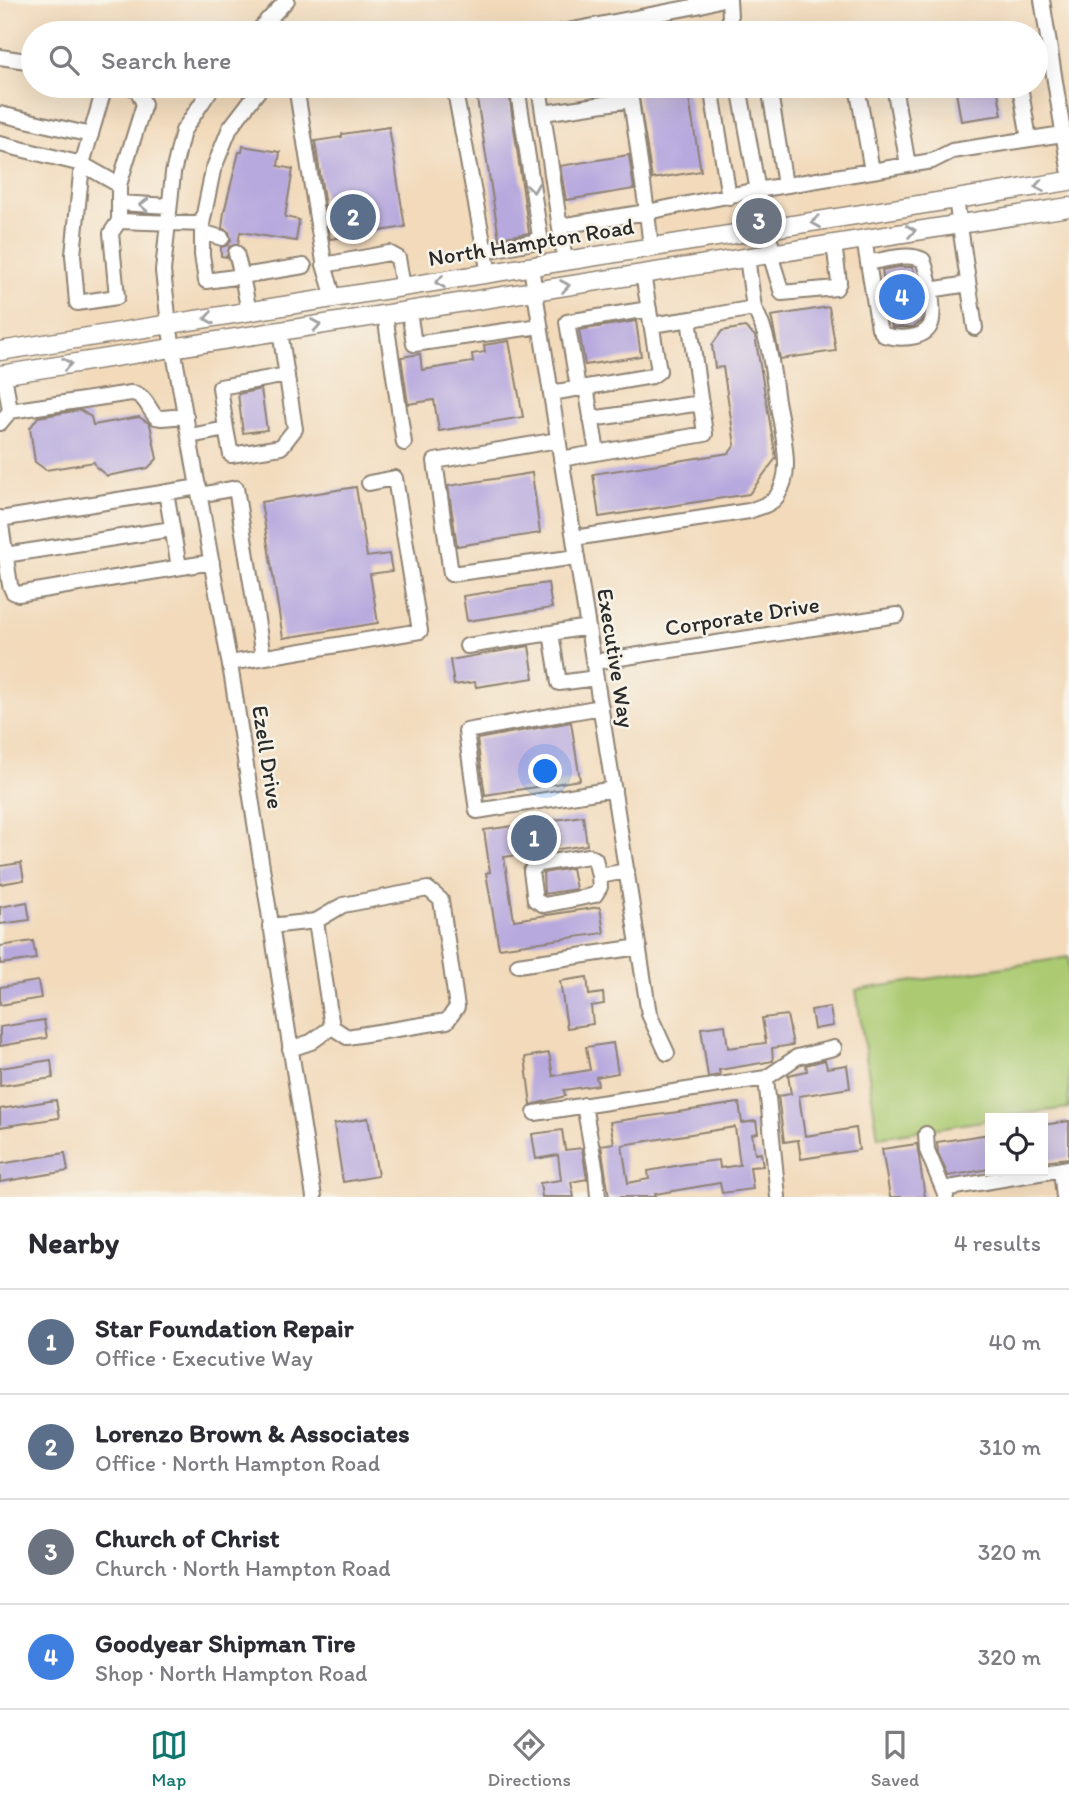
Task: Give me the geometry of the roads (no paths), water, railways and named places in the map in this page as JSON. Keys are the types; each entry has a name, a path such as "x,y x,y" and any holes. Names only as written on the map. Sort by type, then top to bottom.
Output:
{"main road":[{"name":"North Hampton Road","path":"0,352 1069,181"},
{"path":"0,352 2,375 1069,206"}],"street":[{"path":"267,20 287,0"},
{"path":"638,21 718,0"},
{"path":"729,0 730,21"},
{"path":"1042,0 1046,21"},
{"path":"1048,35 1069,169"},
{"path":"0,57 21,60"},
{"path":"102,98 82,164 73,255 77,303 117,297 111,233 119,221 119,184 144,104 141,98"},
{"name":"Ezell Drive","path":"205,98 183,131 173,173 163,271 169,325 230,663 314,1197"},
{"path":"253,98 230,128 213,170 202,228 206,281 303,266"},
{"path":"298,98 324,265 334,298"},
{"path":"456,98 489,274"},
{"path":"485,251 533,242 540,236 519,98"},
{"path":"541,98 565,262"},
{"path":"713,98 729,197"},
{"path":"742,98 765,230 782,293 836,288 839,282 834,243"},
{"path":"771,98 785,185"},
{"path":"859,98 872,171"},
{"path":"896,98 908,165"},
{"path":"1022,98 1028,139"},
{"path":"543,113 631,100 650,248"},
{"path":"0,114 91,135"},
{"path":"560,226 932,161 952,151 1028,139 1066,140"},
{"path":"0,144 82,164 119,184"},
{"path":"956,199 975,328"},
{"path":"119,203 169,206"},
{"path":"119,221 202,228 222,238"},
{"path":"864,239 868,263 879,328 884,335 895,339 926,331 932,324 930,290 925,264 920,257 868,263"},
{"path":"236,253 249,312"},
{"path":"324,265 389,253 398,258 403,287"},
{"path":"574,538 749,511 769,503 777,496 785,477 786,464 782,428 768,345 762,322 754,308 747,257"},
{"name":"Executive Way","path":"531,267 649,1014 667,1053"},
{"path":"551,393 652,376 659,371 643,274"},
{"path":"930,290 968,284"},
{"path":"652,325 754,308"},
{"path":"597,452 592,419 567,322 649,309"},
{"path":"409,311 414,344 540,326"},
{"path":"385,314 404,443"},
{"path":"561,458 705,434 690,326 692,319"},
{"path":"280,331 287,375 295,429 281,447 231,455 220,387 287,375"},
{"path":"2,375 5,417 131,393 144,398 156,416 186,416"},
{"path":"592,419 701,403"},
{"path":"190,436 226,429"},
{"path":"558,440 435,461 451,574 577,557"},
{"path":"230,663 420,631 395,478 369,483"},
{"path":"212,562 18,594 13,592 10,585 0,519 166,492 236,488 263,657"},
{"path":"166,492 179,567"},
{"path":"5,555 172,529"},
{"name":"Corporate Drive","path":"594,662 897,615"},
{"path":"467,646 588,627"},
{"path":"551,633 559,683 596,678"},
{"path":"601,707 466,731 477,811 614,789"},
{"path":"589,856 596,859 598,876 600,887 595,895 544,905 535,900 531,871 538,864 589,856"},
{"path":"598,876 627,872"},
{"path":"271,926 316,920 343,905 428,889 441,900 457,1007 447,1021 347,1037 332,1027 316,920"},
{"path":"517,965 639,947"},
{"path":"290,1049 311,1042 332,1027"},
{"path":"535,1113 766,1078 796,1057 834,1048"},
{"path":"766,1078 778,1197"},
{"path":"584,1105 598,1197"},
{"path":"926,1134 927,1150 945,1193 1065,1169 1064,1197"}],"place":[{"name":"Lorenzo Brown & Associates","path":"353,217"},
{"name":"Church of Christ","path":"759,221"},
{"name":"Goodyear Shipman Tire","path":"902,297"},
{"name":"Star Foundation Repair","path":"534,838"}]}
